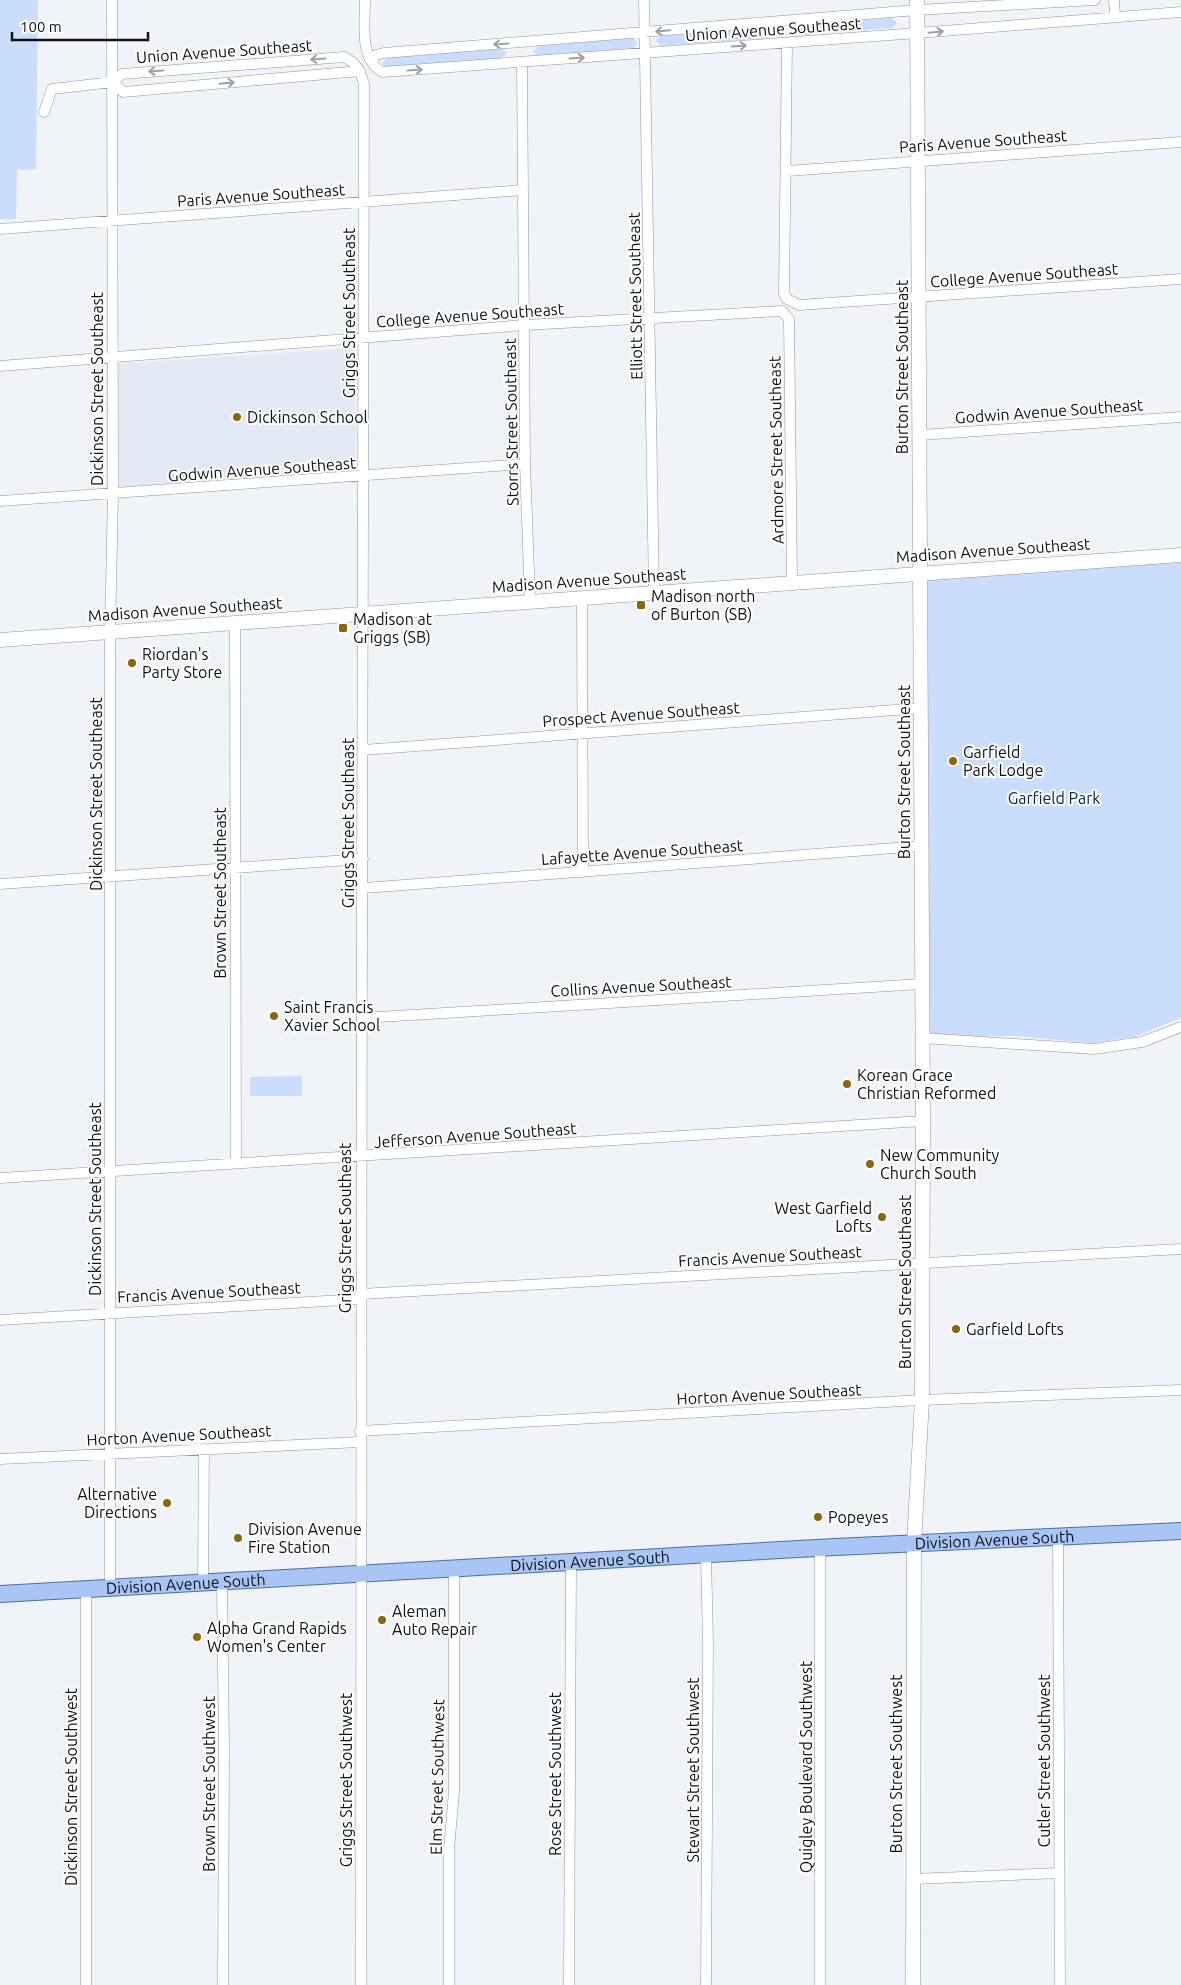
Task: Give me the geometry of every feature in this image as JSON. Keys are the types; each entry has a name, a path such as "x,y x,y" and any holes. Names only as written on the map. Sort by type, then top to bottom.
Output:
{"main road":[{"name":"Burton Street Southeast","path":"914,1543 922,1400 923,1121 917,5"},
{"name":"Madison Avenue Southeast","path":"0,640 364,615 792,581 1181,555"},
{"name":"Division Avenue South","path":"0,1594 914,1543 1181,1531"},
{"name":"Burton Street Southwest","path":"913,1985 914,1543"}],"street":[{"name":"Dickinson Street Southeast","path":"110,1588 110,632 113,495 111,358 112,0"},
{"path":"365,0 365,46 372,61"},
{"name":"Elliott Street Southeast","path":"644,0 651,317 654,592"},
{"path":"372,61 376,55 384,53 645,32 917,5 1095,0"},
{"path":"1114,0 1115,16"},
{"name":"Union Avenue Southeast","path":"372,61 375,68 382,72 918,34 1115,16 1181,12"},
{"path":"787,43 787,171"},
{"name":"Union Avenue Southeast","path":"44,112 52,89 113,82 122,74 344,57 354,61 360,71"},
{"name":"Storrs Street Southeast","path":"522,62 525,464 530,602"},
{"path":"113,82 123,92 360,71"},
{"name":"Griggs Street Southeast","path":"360,71 364,84 365,477 364,888 360,1157 360,1575"},
{"name":"Paris Avenue Southeast","path":"787,171 1181,142"},
{"name":"College Avenue Southeast","path":"787,171 784,294 787,299 799,305 1181,279"},
{"name":"Paris Avenue Southeast","path":"0,229 523,190"},
{"name":"College Avenue Southeast","path":"0,366 651,317 777,310 786,314 789,319"},
{"name":"Ardmore Street Southeast","path":"789,319 792,581"},
{"name":"Godwin Avenue Southeast","path":"920,434 1181,416"},
{"name":"Godwin Avenue Southeast","path":"0,501 113,495 525,464"},
{"path":"582,598 583,872"},
{"name":"Brown Street Southeast","path":"235,624 236,1163"},
{"name":"Prospect Avenue Southeast","path":"363,750 922,708"},
{"name":"Lafayette Avenue Southeast","path":"364,888 922,846"},
{"path":"0,884 363,860"},
{"name":"Collins Avenue Southeast","path":"362,1018 922,984"},
{"path":"922,1038 1094,1050 1142,1042 1181,1027"},
{"name":"Jefferson Avenue Southeast","path":"0,1178 923,1121"},
{"name":"Francis Avenue Southeast","path":"0,1320 922,1262 1181,1249"},
{"name":"Horton Avenue Southeast","path":"0,1460 204,1449 360,1436 922,1400 1181,1390"},
{"path":"203,1583 204,1449"},
{"name":"Cutler Street Southwest","path":"1058,1536 1060,1985"},
{"name":"Quigley Boulevard Southwest","path":"820,1549 820,1985"},
{"name":"Stewart Street Southwest","path":"706,1555 708,1643 706,1985"},
{"name":"Rose Street Southwest","path":"569,1985 570,1563"},
{"name":"Elm Street Southwest","path":"449,1985 450,1849 454,1792 454,1569"},
{"name":"Griggs Street Southwest","path":"360,1575 361,1985"},
{"name":"Brown Street Southwest","path":"222,1582 224,1749 223,1985"},
{"name":"Dickinson Street Southwest","path":"86,1590 86,1985"},
{"path":"913,1879 1059,1873"}],"shaded area":[{"name":"Dickinson School","path":"355,348 356,471 119,487 118,364"}],"green space":[{"path":"0,0 38,0 36,169 17,170 16,219 0,219"},
{"path":"892,18 897,23 893,28 805,35 800,30 804,25"},
{"path":"766,28 772,33 767,38 661,46 656,41 661,36"},
{"path":"633,38 638,43 633,48 538,56 533,52 538,46"},
{"path":"502,48 507,53 502,58 385,68 382,63 387,58"},
{"name":"Garfield Park","path":"1181,562 1181,1018 1134,1037 1092,1043 1016,1036 927,1038 928,578"},
{"path":"302,1076 302,1096 250,1096 250,1077"}],"place":[{"name":"Dickinson School","path":"237,417"},
{"name":"Madison north of Burton (SB)","path":"641,605"},
{"name":"Madison at Griggs (SB)","path":"343,628"},
{"name":"Riordan's Party Store","path":"132,663"},
{"name":"Garfield Park Lodge","path":"953,761"},
{"name":"Saint Francis Xavier School","path":"274,1016"},
{"name":"Korean Grace Christian Reformed","path":"847,1084"},
{"name":"New Community Church South","path":"870,1164"},
{"name":"West Garfield Lofts","path":"882,1217"},
{"name":"Garfield Lofts","path":"956,1329"},
{"name":"Alternative Directions","path":"167,1503"},
{"name":"Popeyes","path":"818,1517"},
{"name":"Division Avenue Fire Station","path":"238,1538"},
{"name":"Aleman Auto Repair","path":"382,1620"},
{"name":"Alpha Grand Rapids Women's Center","path":"197,1637"}]}
